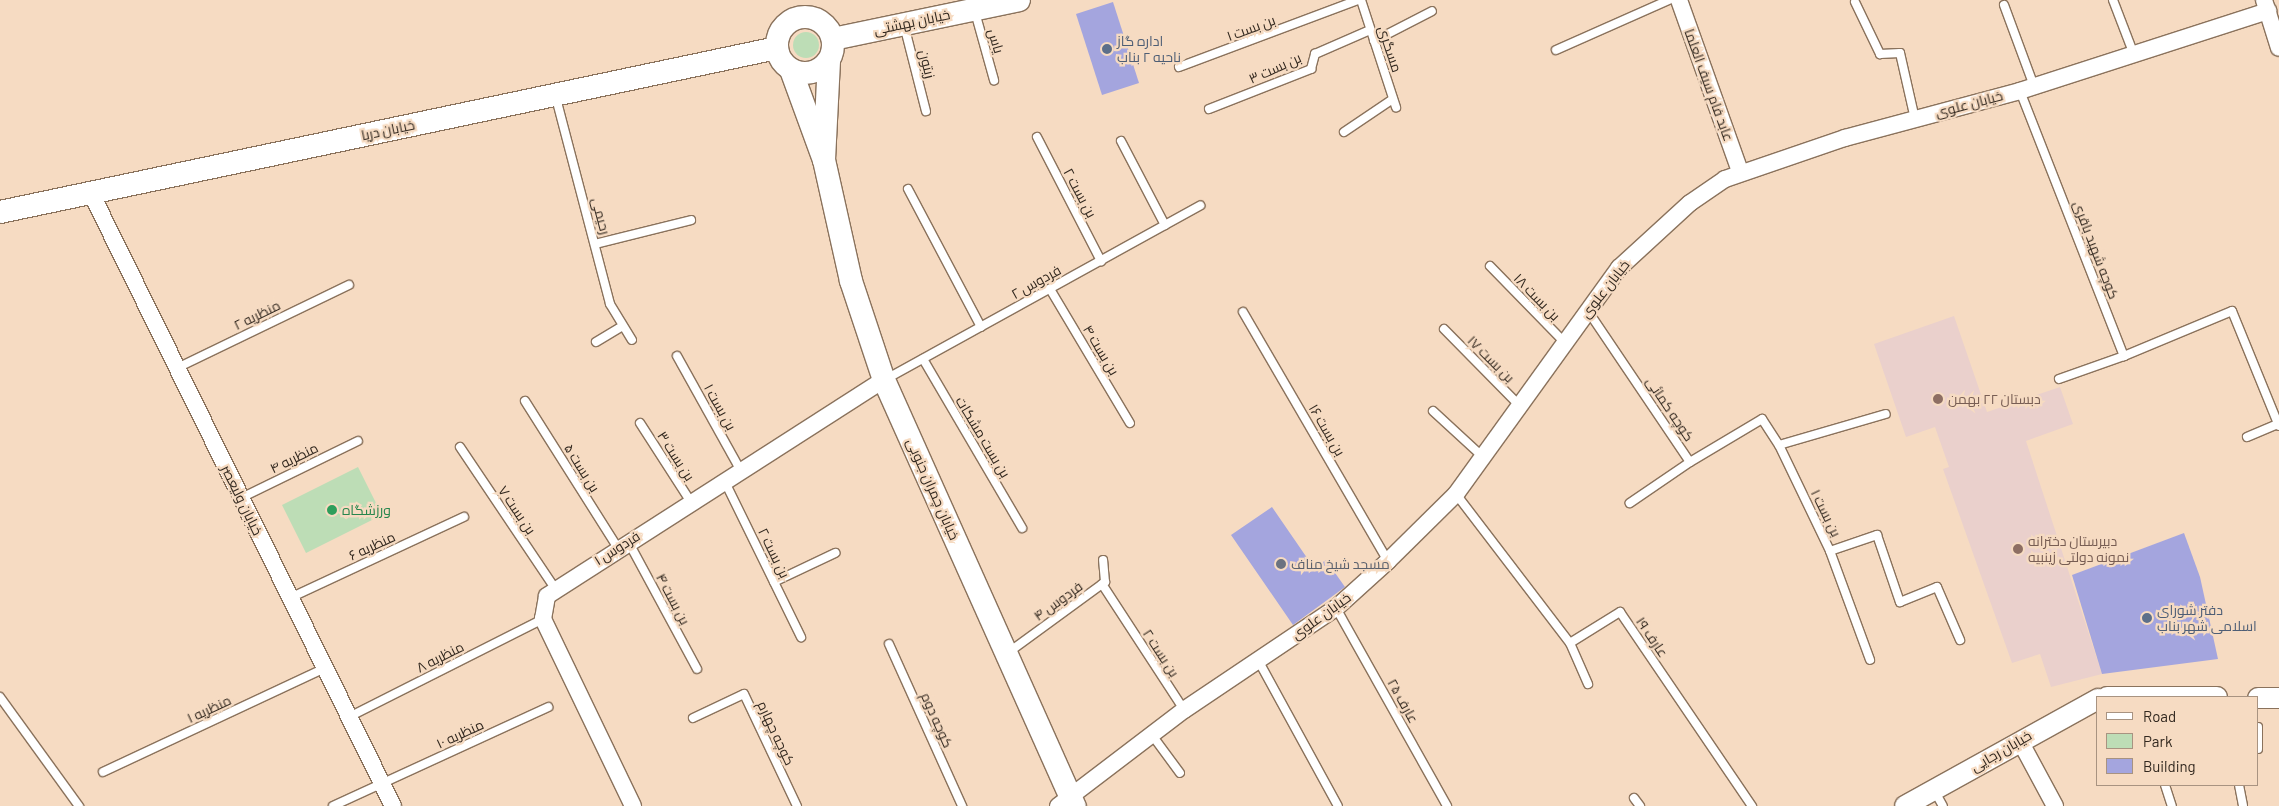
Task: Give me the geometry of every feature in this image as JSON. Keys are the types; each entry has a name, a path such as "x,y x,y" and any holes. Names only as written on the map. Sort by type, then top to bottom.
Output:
{"main road":[{"path":"786,24 814,10 833,38 829,61 809,74 791,70 777,48 786,24 788,0"},
{"name":"خیابان بهشتی","path":"833,38 1019,0"},
{"name":"خیابان دریا","path":"0,212 777,48"},
{"name":"خیابان چمران جنوبی","path":"824,160 829,61"},
{"name":"خیابان چمران جنوبی","path":"791,70 824,160 851,281 884,380 1007,653 1068,803"}],"street":[{"name":"عابد فام سیف العلما","path":"1679,0 1740,171"},
{"name":"خیابان علوی","path":"1068,803 1184,710 1336,608 1388,561 1456,494 1482,456 1566,344 1587,309 1650,237 1690,203 1740,171 2027,88 2270,5"},
{"path":"2270,5 2279,48"},
{"name":"خیابان ولیعصر","path":"90,193 393,806"},
{"name":"فردوس ۱","path":"543,619 542,608 554,588 884,380"},
{"path":"543,619 633,806"},
{"path":"2259,698 2279,698"},
{"name":"خیابان رجایی","path":"1905,806 1938,798 2020,741 2096,700"},
{"path":"2020,741 2055,806"}],"lane":[{"name":"مسگری","path":"1344,132 1394,103 1359,0"},
{"name":"بن بست ۱","path":"1179,67 1359,0"},
{"path":"1556,50 1669,0"},
{"path":"2113,0 2132,52"},
{"path":"1855,2 1880,54 1900,53 1915,119"},
{"name":"کوچه شهید باقری","path":"2004,5 2027,88 2124,356"},
{"name":"یاس","path":"974,9 994,80"},
{"path":"1374,41 1432,11"},
{"name":"زیتون","path":"904,24 926,111"},
{"name":"بن بست ۳","path":"1209,109 1310,69 1315,54 1370,30"},
{"name":"رحیمی","path":"555,95 610,304 632,340"},
{"name":"بن بست ۲","path":"1037,137 1101,260"},
{"path":"1121,141 1165,225"},
{"path":"908,189 981,327"},
{"name":"فردوس ۲","path":"884,380 1200,206"},
{"path":"595,244 691,220"},
{"name":"بن بست ۱۸","path":"1490,266 1566,344"},
{"name":"منظریه ۲","path":"177,368 348,285"},
{"name":"بن بست ۴","path":"1050,289 1130,423"},
{"name":"کوچه کمائی","path":"1587,309 1690,462 1630,504"},
{"name":"بن بست ۱۶","path":"1243,312 1388,561"},
{"path":"2059,379 2124,356 2232,312 2279,425 2247,437"},
{"path":"596,342 623,326"},
{"name":"بن بست ۱۷","path":"1444,329 1520,406"},
{"name":"بن بست ۱","path":"677,356 741,471"},
{"name":"بن بست مشکات","path":"923,359 1022,528"},
{"name":"بن بست ۵","path":"525,401 623,545"},
{"path":"1433,411 1482,456"},
{"path":"1779,445 1886,414"},
{"name":"بن بست ۱","path":"1690,462 1762,419 1779,445 1830,552 1877,535 1900,602 1937,587 1960,640"},
{"name":"بن بست ۳","path":"640,423 691,502"},
{"name":"منظریه ۴","path":"241,498 358,441"},
{"name":"بن بست ۷","path":"460,447 554,588"},
{"name":"بن بست ۲","path":"725,481 801,637"},
{"path":"1456,494 1570,643 1588,684"},
{"name":"منظریه ۶","path":"290,598 464,517"},
{"name":"بن بست ۴","path":"623,545 697,669"},
{"path":"1830,552 1870,660"},
{"path":"774,582 835,553"},
{"name":"فردوس ۴","path":"1007,653 1102,584 1103,560"},
{"name":"بن بست ۲","path":"1102,584 1184,710"},
{"name":"عارف ۲۵","path":"1336,608 1447,806"},
{"name":"عارف ۱۹","path":"1570,643 1620,612 1752,806"},
{"name":"منظریه ۸","path":"349,717 543,619"},
{"name":"کوچه دوم","path":"889,644 962,806"},
{"path":"1258,660 1338,806"},
{"name":"منظریه ۱","path":"104,772 325,668"},
{"name":"کوچه چهارم","path":"693,718 744,694 797,806"},
{"path":"0,697 79,806"},
{"name":"منظریه ۱۰","path":"333,806 548,707"},
{"path":"1152,735 1180,773"},
{"path":"2165,786 2172,806"},
{"path":"2239,786 2243,806"},
{"path":"1634,798 1640,806"}],"shaded area":[{"path":"1954,316 1987,412 2060,387 2073,424 2026,441 2102,674 2051,687 2040,654 2012,663 1943,469 1949,467 1935,427 1906,437 1874,344"}],"green space":[{"path":"806,32 815,36 819,45 815,54 806,58 797,54 793,45 797,36"},
{"name":"ورزشگاه","path":"358,467 382,515 306,553 282,505"}],"building":[{"name":"اداره گاز ناحیه ۲ بناب","path":"1113,2 1139,83 1102,95 1076,14"},
{"name":"مسجد شیخ مناف","path":"1272,507 1314,568 1326,560 1345,587 1293,625 1231,535"},
{"name":"دفتر شورای اسلامی شهر بناب","path":"2184,533 2200,577 2218,659 2102,674 2072,575"}],"place":[{"name":"اداره گاز ناحیه ۲ بناب","path":"1107,49"},
{"name":"دبستان ۲۲ بهمن","path":"1938,399"},
{"name":"ورزشگاه","path":"332,510"},
{"name":"دبیرستان دخترانه نمونه دولتی زینبیه","path":"2018,549"},
{"name":"مسجد شیخ مناف","path":"1281,564"},
{"name":"دفتر شورای اسلامی شهر بناب","path":"2147,618"}]}
